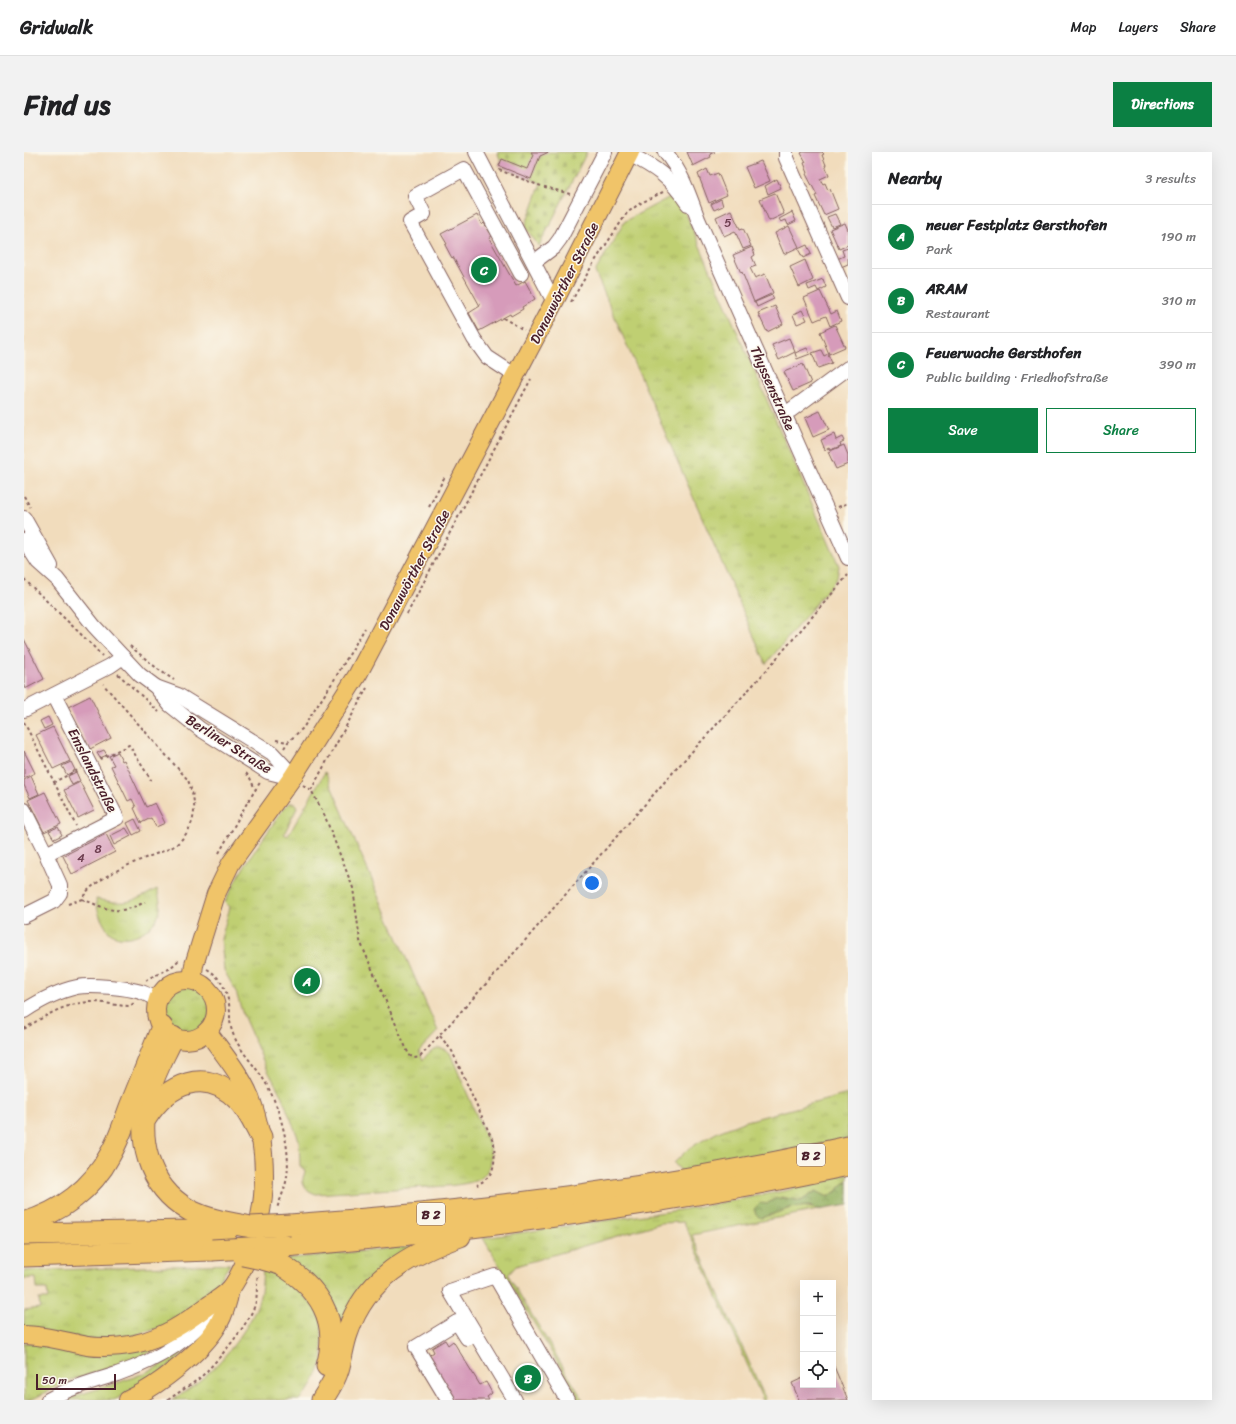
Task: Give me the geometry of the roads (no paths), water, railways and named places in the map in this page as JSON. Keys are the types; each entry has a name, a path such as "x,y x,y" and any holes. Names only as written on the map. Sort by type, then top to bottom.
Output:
{"highway":[{"path":"168,1032 149,1092 144,1120 144,1140 147,1158 154,1173 172,1197 189,1210 220,1225"},
{"path":"24,1224 42,1217 67,1204 88,1186 98,1175 111,1154 168,1032"},
{"path":"144,1120 159,1100 172,1089 189,1083 204,1082 224,1089 239,1101 261,1137"},
{"name":"B 2","path":"220,1225 250,1227 290,1225 470,1210 611,1191 712,1175 848,1147"},
{"name":"B 2","path":"24,1256 212,1250 283,1255 351,1240 489,1225 651,1202 848,1165"},
{"path":"24,1234 220,1225"},
{"path":"322,1400 333,1383 338,1371 348,1331 353,1319 364,1300 378,1282 400,1263 418,1253 440,1243 489,1225"},
{"path":"283,1255 319,1298 328,1322 331,1345 329,1359 321,1383 309,1400"}],"main road":[{"name":"Donauwörther Straße","path":"192,980 194,965 216,894 231,863 292,778 358,674 524,377 561,305 629,153"},
{"path":"192,980 207,988 215,1002 215,1017 207,1031 199,1037 189,1040 178,1039 168,1032 157,1017 156,1012 158,1000 164,989 173,982 192,980"},
{"path":"128,1400 140,1394 173,1372 201,1347 218,1325 227,1303 230,1289 243,1268 252,1247 262,1209 264,1178 261,1137 254,1109 246,1090 232,1065 207,1031"},
{"path":"24,1335 35,1335 88,1346 108,1347 133,1344 156,1338 175,1329 230,1289"}],"street":[{"path":"534,262 547,253 557,243 568,226 581,197 605,152"},
{"name":"Thyssenstraße","path":"666,152 676,165 685,183 698,219 848,558"},
{"path":"786,152 786,158 848,298"},
{"name":"Thyssenstraße","path":"629,153 649,164 666,176 698,219"},
{"path":"479,158 498,188 534,262 561,305"},
{"path":"521,274 464,169 415,196 424,214 410,222 474,339 487,357 524,377"},
{"path":"493,223 511,215"},
{"path":"784,413 791,410 848,368"},
{"name":"Berliner Straße","path":"28,514 57,579"},
{"name":"Berliner Straße","path":"24,540 38,562 57,579 94,626 140,675 156,687 178,695 272,753 285,767 292,778"},
{"path":"24,710 110,666 123,657"},
{"name":"Emslandstraße","path":"46,854 117,818 54,695"},
{"path":"24,810 60,885 63,899 24,916"},
{"path":"24,1011 45,998 78,986 85,985 140,992 158,1000"},
{"path":"515,1400 450,1291 495,1276 568,1400"},
{"path":"48,1400 72,1389 144,1364 165,1352 191,1335 210,1316 230,1289"},
{"path":"448,1400 416,1347 457,1322 504,1400"}],"place":[{"name":"Feuerwache Gersthofen","path":"484,270"},
{"name":"neuer Festplatz Gersthofen","path":"307,981"},
{"name":"ARAM","path":"528,1378"}]}
